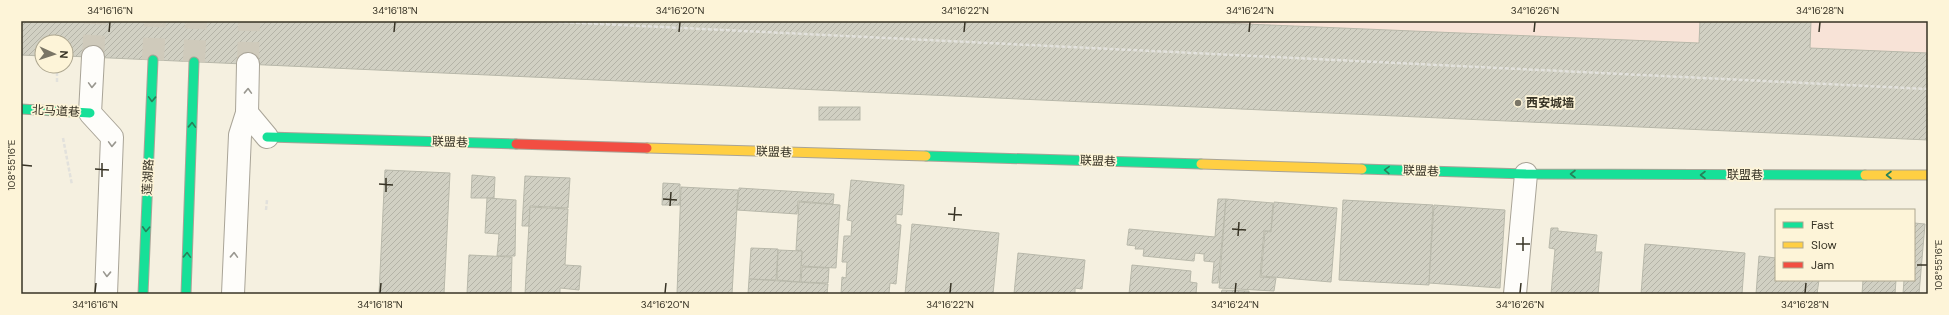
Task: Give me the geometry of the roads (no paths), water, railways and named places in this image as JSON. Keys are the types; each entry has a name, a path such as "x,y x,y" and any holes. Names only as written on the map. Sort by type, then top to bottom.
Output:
{"street":[{"path":"93,57 90,113 112,137 106,294"},
{"name":"莲湖路","path":"143,294 153,60"},
{"path":"186,294 194,62"},
{"path":"233,294 240,135 247,113 248,64"},
{"name":"北马道巷","path":"21,110 90,113"},
{"path":"247,113 267,136"},
{"name":"联盟巷","path":"267,136 1526,174 1928,175"},
{"path":"1515,294 1526,174"}],"tunnel":[{"path":"93,57 95,21"},
{"path":"153,60 155,21"},
{"path":"194,62 196,21"},
{"path":"248,64 249,21"}],"place":[{"name":"西安城墙","path":"1518,103"}]}
